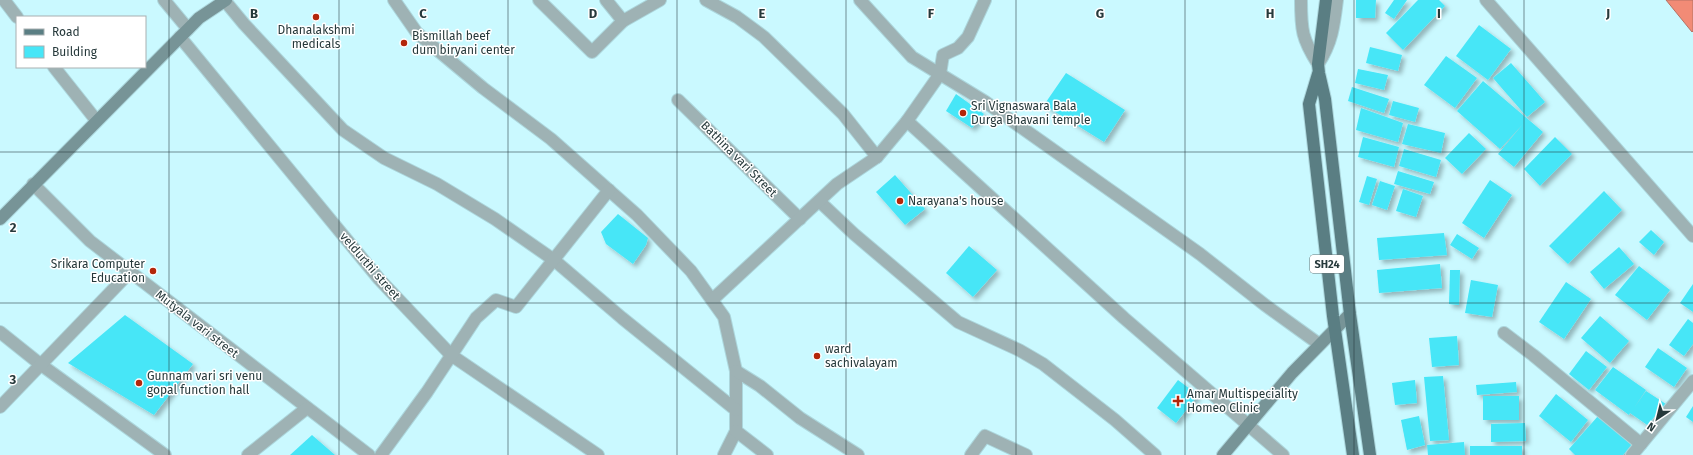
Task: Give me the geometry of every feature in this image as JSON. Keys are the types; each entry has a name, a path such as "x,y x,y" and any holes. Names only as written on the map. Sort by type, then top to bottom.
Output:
{"main road":[{"name":"SH24","path":"1326,0 1318,69 1309,104 1335,328 1353,455"},
{"name":"SH24","path":"1318,69 1325,99 1350,314 1370,455"}],"street":[{"path":"4,0 16,16"},
{"name":"veldurthi street","path":"164,0 184,33 379,279 451,355 598,455"},
{"path":"0,219 96,120 199,18 226,0 244,24 343,130 384,158 437,184 495,219 554,260 622,318 736,410"},
{"path":"394,0 417,33 484,88 551,139 637,215 691,271 724,317 736,371 736,431 724,455"},
{"path":"539,0 592,52 623,22 660,0"},
{"path":"606,0 623,22"},
{"path":"706,0 737,17 764,36 843,114 877,157"},
{"path":"860,0 912,57 984,101 1194,250 1264,305 1319,344"},
{"path":"712,300 837,184 877,157 907,121 940,74 942,55 958,48 968,37 985,0"},
{"path":"1301,0 1301,25 1305,44 1318,69"},
{"path":"1318,69 1328,49 1337,0"},
{"path":"1486,0 1693,236"},
{"path":"55,68 96,120"},
{"name":"Bathina vari Street","path":"678,100 800,219"},
{"path":"907,121 1124,318 1283,455"},
{"name":"Mutyala vari street","path":"33,184 90,241 370,455"},
{"path":"381,455 476,318 496,300 516,307 609,190"},
{"path":"819,201 854,234 958,322 1019,350 1043,364 1115,420 1155,455"},
{"path":"0,407 130,272"},
{"path":"1223,455 1319,344 1350,314"},
{"path":"0,332 40,364 159,453"},
{"path":"1504,333 1641,444"},
{"path":"736,371 760,386 800,418 858,455"},
{"path":"1632,455 1693,381"},
{"path":"248,455 307,408"},
{"path":"736,431 767,455"},
{"path":"971,455 985,436 1026,455"}],"shaded area":[{"path":"1666,0 1693,0 1692,32"}],"building":[{"path":"1356,0 1376,0 1375,18 1356,18"},
{"path":"1394,0 1407,0 1394,19 1385,13"},
{"path":"1418,0 1439,0 1445,6 1403,50 1386,33"},
{"path":"1479,25 1511,49 1488,80 1456,56"},
{"path":"1370,47 1402,55 1398,71 1366,63"},
{"path":"1446,56 1477,78 1455,108 1424,85"},
{"path":"1511,63 1545,102 1527,117 1493,78"},
{"path":"1358,69 1388,75 1384,90 1355,83"},
{"path":"1066,73 1125,110 1104,142 1044,105"},
{"path":"1483,81 1543,132 1514,167 1498,154 1523,124 1500,149 1457,111"},
{"path":"1352,87 1389,99 1384,113 1348,101"},
{"path":"956,94 984,114 972,128 946,111"},
{"path":"1393,101 1419,108 1415,122 1389,115"},
{"path":"1361,108 1403,123 1398,142 1356,130"},
{"path":"1408,124 1445,133 1441,153 1402,144"},
{"path":"1469,133 1486,149 1462,174 1445,158"},
{"path":"1363,137 1399,147 1394,167 1358,157"},
{"path":"1555,137 1572,154 1540,186 1524,169"},
{"path":"1404,149 1441,160 1436,177 1399,166"},
{"path":"1398,171 1434,182 1430,194 1394,184"},
{"name":"Narayana's house","path":"895,175 925,209 905,225 876,192"},
{"path":"1367,176 1377,179 1369,205 1359,202"},
{"path":"1490,180 1512,195 1484,238 1462,223"},
{"path":"1380,181 1395,186 1387,210 1372,205"},
{"path":"1403,189 1423,196 1416,217 1396,211"},
{"path":"1604,191 1622,210 1568,264 1549,246"},
{"path":"618,214 648,238 646,245 633,264 606,244 601,232"},
{"path":"1651,230 1664,242 1654,255 1639,242"},
{"path":"1444,233 1447,255 1379,260 1377,238"},
{"path":"1457,234 1479,248 1472,259 1450,245"},
{"path":"969,246 997,270 973,297 946,273"},
{"path":"1619,247 1634,264 1604,289 1590,272"},
{"path":"1440,264 1442,288 1379,293 1377,270"},
{"path":"1639,266 1670,290 1647,320 1615,295"},
{"path":"1450,270 1460,270 1459,305 1449,304"},
{"path":"1471,280 1498,285 1492,317 1465,313"},
{"path":"1566,282 1591,299 1564,339 1539,322"},
{"path":"1693,284 1693,312 1680,303"},
{"path":"125,315 193,364 154,415 68,363"},
{"path":"1600,316 1629,341 1610,363 1581,338"},
{"path":"1688,319 1693,323 1693,344 1684,356 1669,345"},
{"path":"1457,336 1459,365 1432,367 1429,338"},
{"path":"1658,348 1687,368 1674,387 1645,367"},
{"path":"1586,351 1607,367 1589,390 1569,374"},
{"path":"1613,367 1646,390 1634,408 1646,391 1669,406 1653,429 1630,413 1629,415 1595,390"},
{"path":"1443,376 1449,440 1430,441 1424,377"},
{"path":"1178,380 1198,395 1176,423 1157,408"},
{"path":"1415,380 1417,403 1395,405 1392,383"},
{"path":"1516,382 1517,392 1477,395 1476,385"},
{"path":"1556,394 1588,420 1571,442 1539,416"},
{"path":"1483,396 1519,396 1519,420 1483,420"},
{"path":"1693,406 1693,422 1686,417"},
{"path":"1419,416 1425,445 1407,450 1401,420"},
{"path":"1598,416 1632,445 1623,455 1575,455 1569,449"},
{"path":"1525,423 1526,441 1491,442 1491,424"},
{"path":"312,435 335,455 290,455"},
{"path":"1464,442 1465,455 1428,455 1427,445"},
{"path":"1470,446 1522,446 1522,455 1470,455"}],"place":[{"name":"Dhanalakshmi medicals","path":"316,17"},
{"name":"Bismillah beef dum biryani center","path":"404,43"},
{"name":"Sri Vignaswara Bala Durga Bhavani temple","path":"963,113"},
{"name":"Narayana's house","path":"900,201"},
{"name":"Srikara Computer Education","path":"153,271"},
{"name":"ward sachivalayam","path":"817,356"},
{"name":"Gunnam vari sri venu gopal function hall","path":"139,383"},
{"name":"Amar Multispeciality Homeo Clinic","path":"1178,401"}]}
